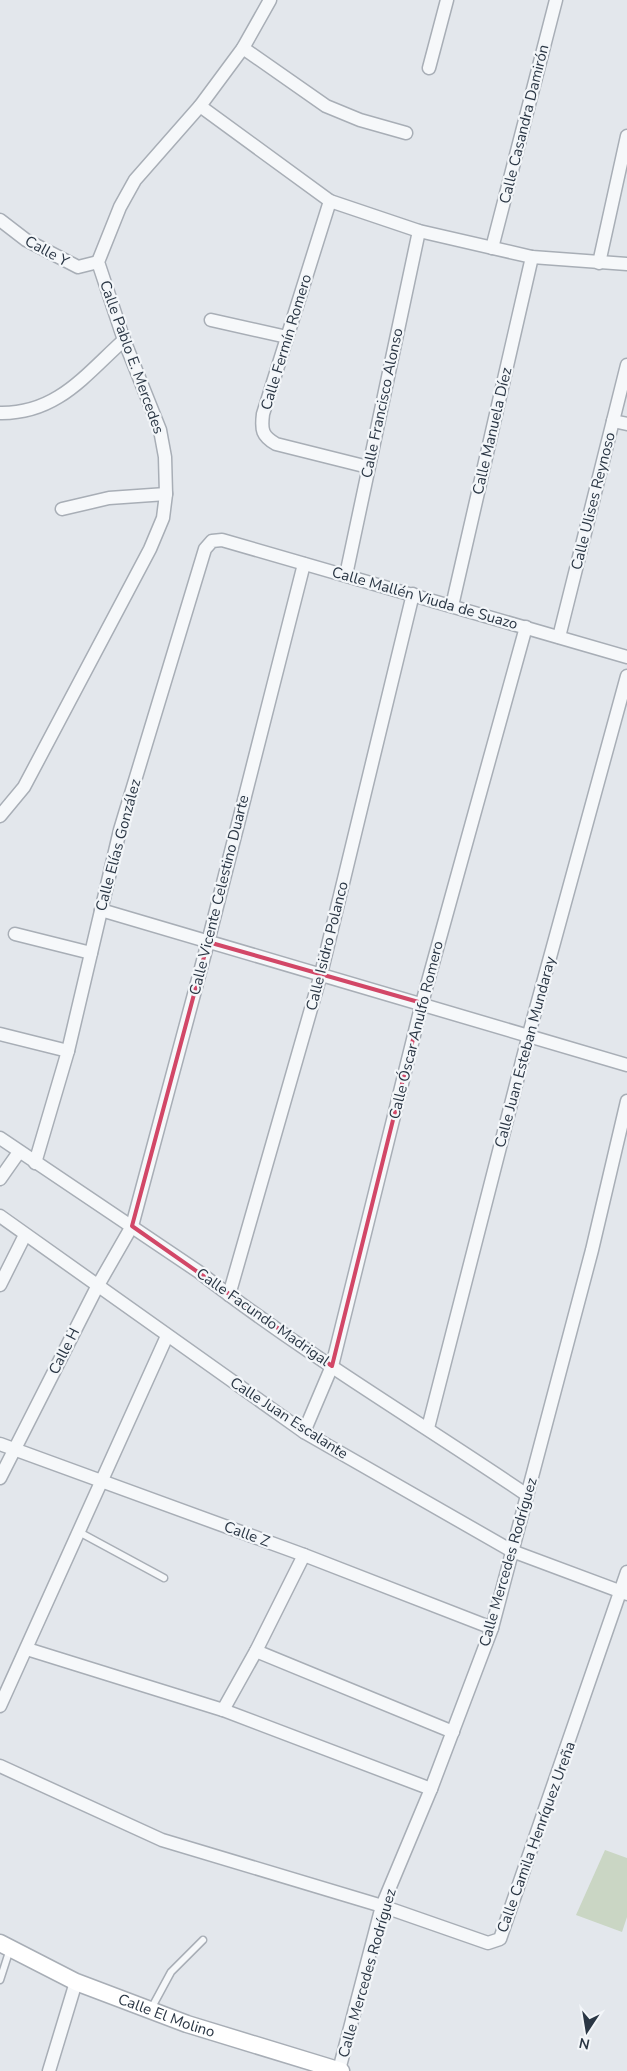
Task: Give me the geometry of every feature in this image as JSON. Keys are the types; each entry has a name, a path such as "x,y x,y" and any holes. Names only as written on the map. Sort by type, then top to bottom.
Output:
{"street":[{"name":"Calle Pablo E. Mercedes","path":"0,816 24,787 150,549 163,518 166,494 165,458 160,430 124,340 98,262 120,206 136,180 200,106 243,48 270,0"},
{"path":"429,68 447,0"},
{"name":"Calle Casandra Damirón","path":"492,248 556,0"},
{"path":"243,48 326,106 360,120 406,133"},
{"path":"200,106 330,200 419,231 532,257 627,264"},
{"path":"600,262 627,136"},
{"name":"Calle Fermín Romero","path":"330,200 263,414 261,430 264,437 276,444 368,467"},
{"name":"Calle Y","path":"0,220 26,240 78,267 98,262"},
{"name":"Calle Francisco Alonso","path":"346,575 419,231"},
{"name":"Calle Manuela Díez","path":"452,606 532,257"},
{"path":"211,320 287,337"},
{"path":"0,413 30,411 47,405 64,394 124,340"},
{"name":"Calle Ulises Reynoso","path":"559,637 627,366"},
{"path":"613,421 627,424"},
{"path":"62,509 109,498 166,494"},
{"name":"Calle Elías González","path":"34,1163 68,1051 120,830 205,549 212,540 222,540"},
{"name":"Calle Mallén Viuda de Suazo","path":"222,540 627,657"},
{"name":"Calle Vicente Celestino Duarte","path":"132,1226 208,942 304,564"},
{"name":"Calle Isidro Polanco","path":"229,1295 321,974 412,594"},
{"name":"Calle Óscar Anulfo Romero","path":"304,1432 332,1366 422,1004 526,627"},
{"name":"Calle Juan Esteban Mundaray","path":"428,1428 529,1034 627,676"},
{"path":"101,910 529,1034 627,1065"},
{"path":"16,934 91,953"},
{"path":"0,1034 68,1051"},
{"name":"Calle Mercedes Rodríguez","path":"340,2071 382,1906 431,1789 492,1628 592,1250 627,1101"},
{"name":"Calle Facundo Madrigal","path":"0,1138 34,1163 132,1226 332,1366 527,1495"},
{"path":"0,1179 19,1152"},
{"name":"Calle Juan Escalante","path":"0,1216 97,1287 304,1432 512,1551 624,1593"},
{"name":"Calle H","path":"0,1478 97,1287 132,1226"},
{"path":"0,1285 25,1235"},
{"path":"0,1706 167,1336"},
{"name":"Calle Z","path":"0,1444 304,1555 492,1628"},
{"path":"223,1710 256,1651 304,1555"},
{"name":"Calle Camila Henríquez Ureña","path":"0,1766 162,1840 382,1906 488,1943 500,1939 624,1593 627,1572"},
{"path":"27,1649 223,1710 431,1789"},
{"path":"256,1651 453,1732"},
{"name":"Calle El Molino","path":"5,1945 76,1982 187,2024 340,2071"},
{"path":"49,2071 76,1982"}],"lane":[{"path":"79,1532 164,1578"},
{"path":"150,2010 171,1972 203,1940"},
{"path":"0,1980 5,1945"}],"highlighted area":[{"path":"208,942 422,1003 332,1366 132,1226"}],"green space":[{"path":"605,1850 627,1858 627,1917 622,1932 576,1915"}]}
